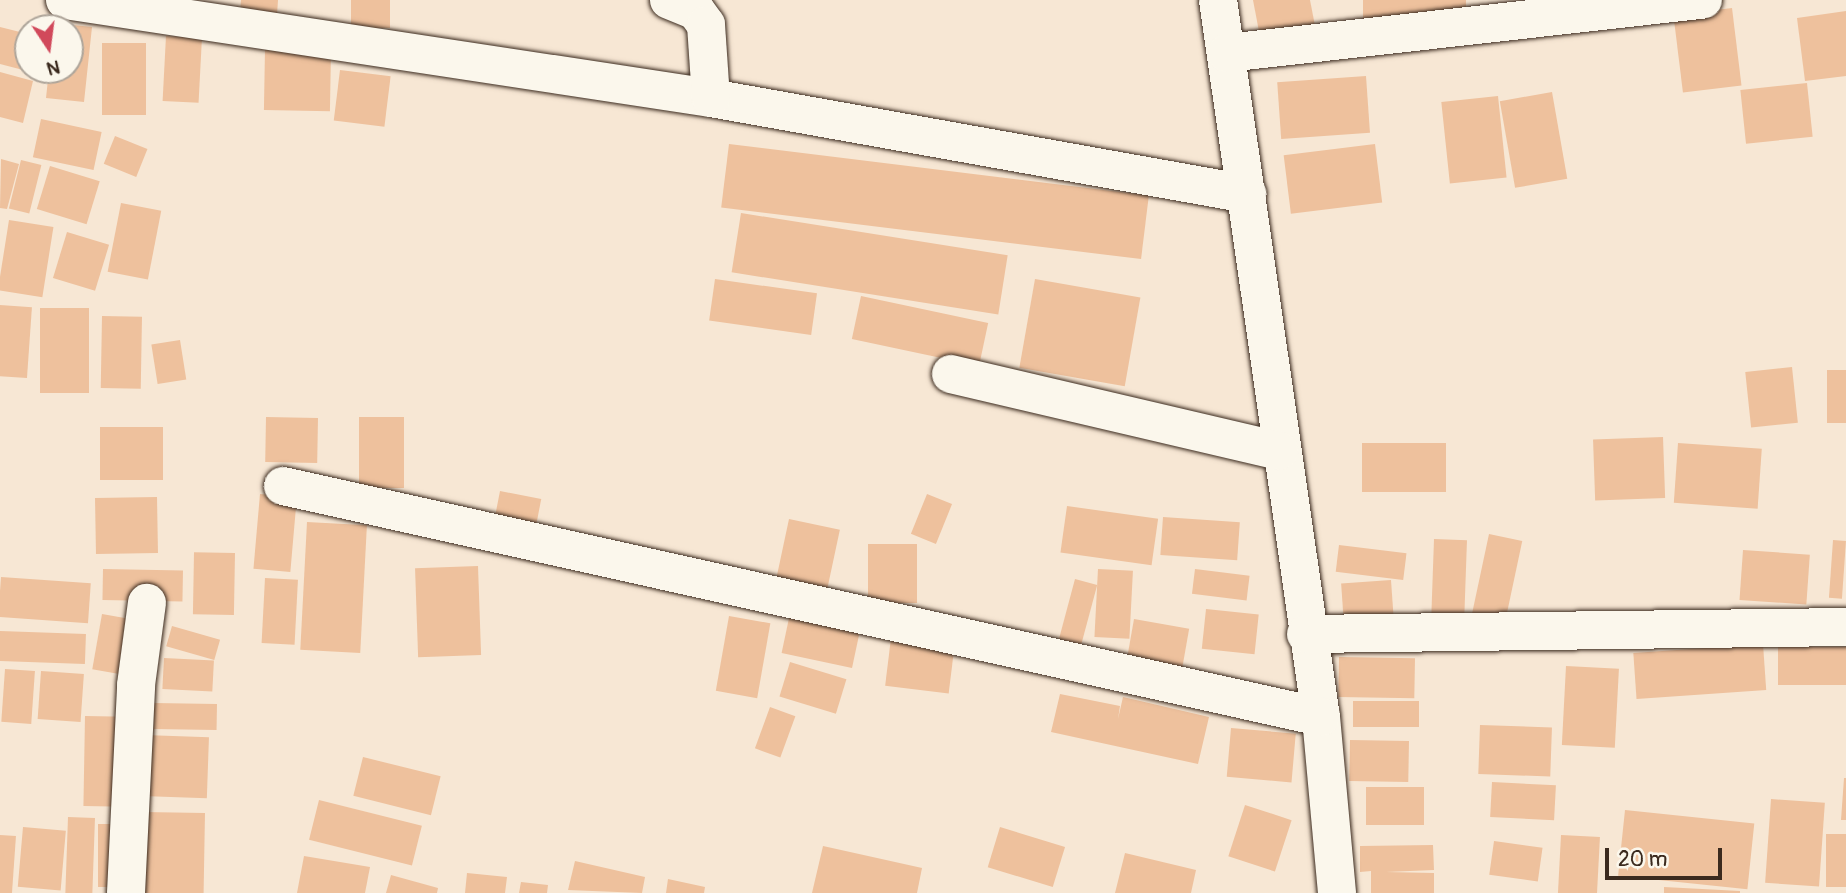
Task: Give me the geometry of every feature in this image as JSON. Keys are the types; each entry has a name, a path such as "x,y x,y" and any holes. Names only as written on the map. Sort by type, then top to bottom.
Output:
{"street":[{"path":"65,0 711,98 1247,194"},
{"path":"669,0 696,11 706,25 711,98"},
{"path":"1219,0 1247,194 1279,451 1321,717 1337,893"},
{"path":"1227,53 1703,0"},
{"path":"951,374 1279,451"},
{"path":"283,486 1321,717"},
{"path":"126,893 136,685 147,603"},
{"path":"1306,634 1846,627"}],"building":[{"path":"241,0 278,0 277,15 240,12"},
{"path":"351,0 390,0 390,28 351,28"},
{"path":"1253,0 1310,0 1316,31 1261,42"},
{"path":"1363,0 1466,0 1466,16 1363,19"},
{"path":"1732,8 1742,85 1683,93 1673,15"},
{"path":"1846,11 1846,76 1805,81 1797,18"},
{"path":"84,26 92,27 84,102 46,98 48,84 84,84"},
{"path":"0,27 14,30 14,68 0,64"},
{"path":"166,36 202,38 199,103 163,101"},
{"path":"102,43 146,43 146,115 102,115"},
{"path":"265,49 331,50 330,111 264,110"},
{"path":"340,70 391,76 384,127 334,121"},
{"path":"0,72 14,76 14,84 32,84 23,123 0,117"},
{"path":"1366,76 1370,133 1281,139 1277,82"},
{"path":"1807,83 1813,137 1746,144 1740,90"},
{"path":"1552,92 1567,179 1515,188 1500,101"},
{"path":"1498,96 1507,178 1450,184 1441,102"},
{"path":"41,119 102,132 94,170 33,157"},
{"path":"115,136 147,149 136,177 104,164"},
{"path":"729,144 1149,196 1141,259 721,208"},
{"path":"1375,144 1382,203 1291,214 1284,155"},
{"path":"1,159 19,164 7,209 0,208"},
{"path":"21,160 41,165 29,214 9,209"},
{"path":"50,166 100,181 87,224 37,209"},
{"path":"121,203 161,211 148,280 108,272"},
{"path":"741,213 1008,255 998,314 732,272"},
{"path":"9,220 53,227 42,297 0,290"},
{"path":"67,232 109,245 95,291 53,278"},
{"path":"715,279 817,293 811,335 709,321"},
{"path":"1035,279 1140,298 1125,386 1019,368"},
{"path":"861,296 988,323 979,366 852,339"},
{"path":"0,305 32,307 27,378 0,376"},
{"path":"40,308 89,308 89,393 40,393"},
{"path":"102,316 142,317 141,389 101,388"},
{"path":"180,340 186,380 158,384 151,345"},
{"path":"1792,367 1798,423 1751,428 1745,372"},
{"path":"1827,370 1846,370 1846,423 1827,423"},
{"path":"266,417 318,418 317,463 265,462"},
{"path":"359,417 404,417 404,488 359,488"},
{"path":"100,427 163,427 163,480 100,480"},
{"path":"1663,437 1665,498 1595,500 1593,439"},
{"path":"1362,443 1446,443 1446,492 1362,492"},
{"path":"1678,443 1762,449 1758,509 1674,503"},
{"path":"500,491 541,499 535,531 494,523"},
{"path":"260,494 297,497 290,572 253,569"},
{"path":"927,494 952,504 936,544 911,534"},
{"path":"157,497 158,553 96,554 95,498"},
{"path":"1067,506 1158,519 1152,565 1060,553"},
{"path":"1163,517 1240,522 1237,560 1160,555"},
{"path":"789,519 840,530 826,594 775,584"},
{"path":"307,522 367,525 360,653 300,650"},
{"path":"1489,534 1522,541 1504,626 1471,619"},
{"path":"1434,539 1467,540 1464,618 1431,617"},
{"path":"1833,540 1846,541 1842,599 1829,598"},
{"path":"868,544 917,544 917,603 868,603"},
{"path":"1339,545 1406,553 1403,580 1336,572"},
{"path":"1743,550 1810,555 1806,605 1740,600"},
{"path":"194,552 235,553 234,615 193,614"},
{"path":"478,566 481,655 418,657 415,568"},
{"path":"103,569 183,570 182,601 102,600"},
{"path":"1098,569 1133,571 1129,639 1094,637"},
{"path":"1195,569 1250,576 1247,601 1192,594"},
{"path":"1,577 91,583 88,623 0,617"},
{"path":"265,578 298,580 295,645 262,643"},
{"path":"1075,579 1097,585 1081,645 1059,639"},
{"path":"1391,580 1394,626 1344,629 1341,583"},
{"path":"792,604 862,619 852,668 782,653"},
{"path":"1206,609 1259,615 1255,654 1202,649"},
{"path":"102,614 137,620 128,675 92,669"},
{"path":"729,616 770,623 757,698 716,691"},
{"path":"1134,619 1189,629 1182,667 1127,657"},
{"path":"172,626 220,640 214,660 166,646"},
{"path":"0,631 86,634 85,664 0,661"},
{"path":"891,638 955,646 949,693 885,686"},
{"path":"1763,644 1766,690 1637,699 1633,653"},
{"path":"1778,647 1846,647 1846,685 1778,685"},
{"path":"1339,657 1415,658 1414,698 1338,697"},
{"path":"164,658 214,661 212,692 162,689"},
{"path":"790,662 846,679 836,714 779,696"},
{"path":"1566,666 1619,669 1615,748 1562,745"},
{"path":"5,669 35,671 31,724 1,722"},
{"path":"41,671 84,674 81,722 38,719"},
{"path":"1060,694 1120,706 1118,719 1123,697 1209,717 1198,764 1051,732"},
{"path":"1353,701 1419,701 1419,727 1353,727"},
{"path":"154,703 217,704 217,730 154,729"},
{"path":"770,707 795,716 780,758 755,748"},
{"path":"85,716 127,717 125,807 83,806"},
{"path":"1480,725 1552,728 1550,776 1478,774"},
{"path":"1231,728 1296,734 1291,782 1227,777"},
{"path":"144,735 209,737 207,798 142,796"},
{"path":"1350,740 1409,741 1408,782 1349,781"},
{"path":"363,757 441,776 431,815 353,796"},
{"path":"1844,778 1846,820 1841,820"},
{"path":"1492,782 1556,785 1554,820 1490,817"},
{"path":"1366,787 1424,787 1424,825 1366,825"},
{"path":"1771,799 1825,803 1819,887 1765,883"},
{"path":"319,800 422,826 412,865 309,840"},
{"path":"1245,805 1292,820 1275,871 1228,856"},
{"path":"1625,810 1754,824 1747,889 1618,876"},
{"path":"143,812 205,813 204,893 142,893"},
{"path":"68,817 95,818 92,893 65,893"},
{"path":"98,824 126,824 126,887 98,887"},
{"path":"23,827 66,831 61,891 18,887"},
{"path":"1000,827 1065,847 1053,887 988,867"},
{"path":"1826,834 1846,834 1846,887 1826,887"},
{"path":"0,835 16,836 12,893 0,893"},
{"path":"1561,835 1600,837 1597,893 1558,893"},
{"path":"1494,841 1543,848 1538,881 1489,875"},
{"path":"1433,845 1434,870 1386,872 1434,873 1434,893 1371,893 1371,871 1360,872 1360,846"},
{"path":"823,846 922,868 917,893 812,893"},
{"path":"1125,853 1196,870 1191,893 1115,893"},
{"path":"304,856 370,867 365,893 297,893"},
{"path":"575,861 645,877 642,893 568,890"},
{"path":"467,873 507,877 505,893 465,893"},
{"path":"391,875 438,888 437,893 386,893"},
{"path":"668,879 705,887 704,893 666,893"},
{"path":"521,882 548,885 547,893 519,893"},
{"path":"1664,887 1740,891 1740,893 1664,893"}]}
